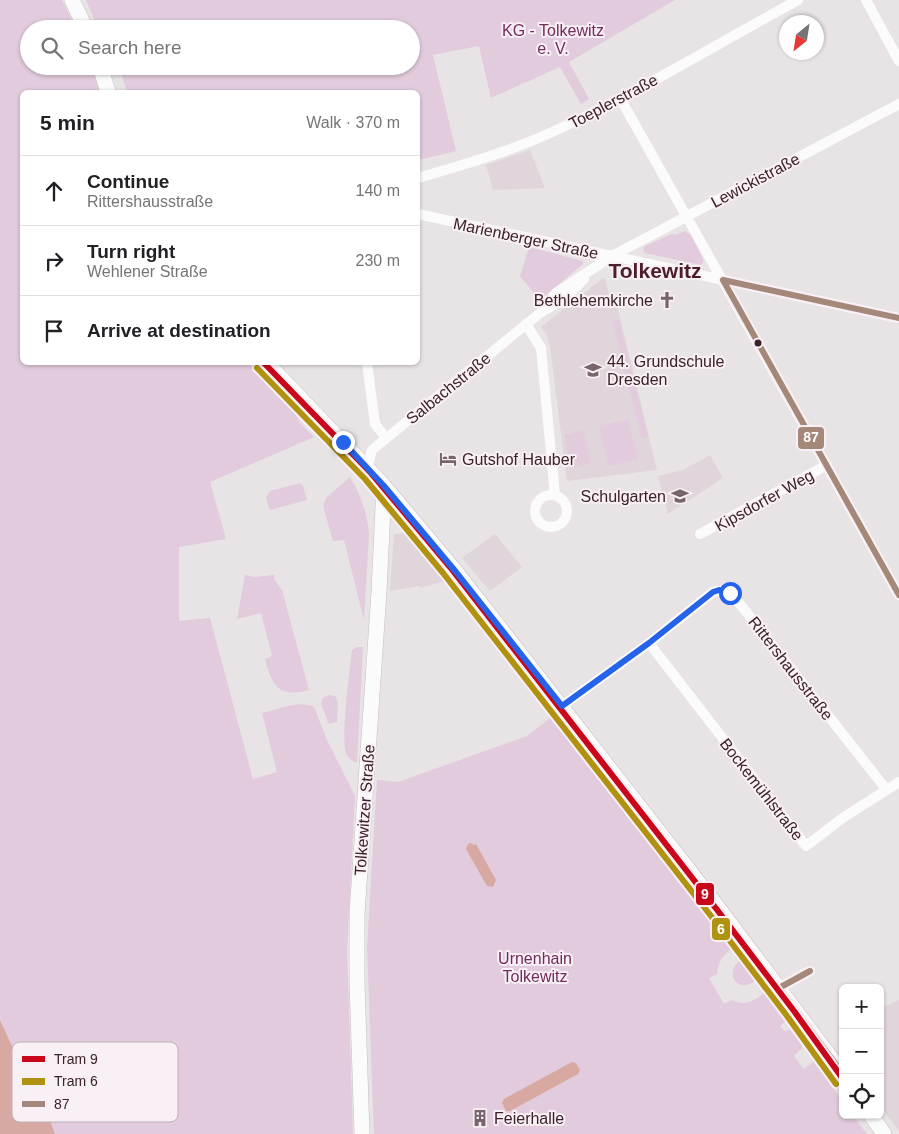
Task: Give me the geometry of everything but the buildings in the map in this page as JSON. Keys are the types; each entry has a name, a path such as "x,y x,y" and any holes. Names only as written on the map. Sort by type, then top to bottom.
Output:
{"main road":[{"path":"72,0 82,20"},
{"path":"103,75 107,90"},
{"path":"269,365 370,470 456,572 562,706 839,1069"},
{"name":"Tolkewitzer Straße","path":"362,1134 357,982 357,914 380,582 384,486"},
{"path":"874,1119 884,1134"}],"street":[{"name":"Toeplerstraße","path":"420,177 509,150 553,132 620,98 798,0"},
{"path":"866,0 899,61"},
{"path":"620,98 899,596"},
{"name":"Lewickistraße","path":"612,256 899,104"},
{"name":"Marienberger Straße","path":"420,214 899,318"},
{"name":"Salbachstraße","path":"370,470 368,465 372,450 540,313 556,294 612,256"},
{"path":"526,324 541,348 555,495"},
{"path":"366,365 375,424 386,438"},
{"name":"Kipsdorfer Weg","path":"700,534 827,465"},
{"name":"Rittershausstraße","path":"562,706 649,643 713,592 719,590 730,593 886,789"},
{"name":"Bockemühlstraße","path":"649,643 806,846 886,789 899,782"},
{"path":"779,988 810,971"}],"shaded area":[{"path":"530,150 545,188 493,190 486,165"},
{"name":"44. Grundschule Dresden","path":"603,278 605,279 610,297 615,297 657,470 567,481 550,347 546,333 541,327"},
{"name":"Schulgarten","path":"710,455 723,478 668,514 658,476 683,470"},
{"path":"408,533 447,580 420,588 419,586 390,591 394,534"},
{"path":"495,534 522,567 490,591 462,558"},
{"path":"468,844 476,844 496,880 493,887 487,886 466,849"},
{"path":"899,1000 899,1131 884,1111 884,1007"},
{"path":"0,1020 12,1046 12,1122 50,1122 55,1134 0,1134"},
{"path":"572,1062 576,1063 580,1070 578,1074 510,1111 506,1111 502,1103 504,1099"}],"green space":[{"path":"0,0 62,0 72,20 20,20 20,75 94,75 99,90 20,90 20,365 250,365 293,408 300,423 314,437 210,482 226,539 179,547 179,621 210,618 253,779 277,772 262,713 288,706 308,705 314,707 327,740 355,796 347,950 353,1134 55,1134 50,1122 178,1122 178,1042 12,1042 12,1046 0,1020"},
{"name":"KG - Tolkewitz e. V.","path":"86,0 675,0 569,62 589,99 581,104 560,67 491,98 479,46 433,55 456,151 420,160 420,90 126,90 122,75 420,75 420,20 94,20"},
{"path":"685,231 691,235 704,261 701,265 645,253 643,250 645,246 672,234 675,235"},
{"path":"529,247 583,261 583,264 540,300 520,276"},
{"path":"619,320 648,436 641,438 613,321"},
{"path":"628,419 638,459 608,466 599,426"},
{"path":"583,430 591,463 572,468 564,435"},
{"path":"350,477 363,504 369,534 364,620 344,540 333,541 323,506 326,498"},
{"path":"300,483 303,486 307,500 270,510 266,498 270,491"},
{"path":"245,575 254,577 274,575 275,581 282,590 309,690 299,692 284,691 274,683 265,659 272,656 261,613 237,619"},
{"path":"357,647 363,647 357,763 350,759 346,753 344,734 352,650"},
{"path":"328,695 335,696 338,702 337,722 329,724 321,704 322,699"},
{"name":"Urnenhain Tolkewitz","path":"553,716 732,948 721,959 717,974 709,978 724,1004 732,1000 742,1003 750,1002 766,992 785,1017 785,1022 780,1026 784,1031 790,1030 802,1045 802,1048 794,1056 804,1069 814,1061 839,1096 839,1119 855,1119 867,1134 374,1134 367,948 377,780 398,782 527,736"},
{"path":"742,959 757,980 750,984 738,984 733,978 734,967"}],"tram line":[{"name":"9","path":"266,365 371,473 450,567 718,911 839,1074"},
{"name":"6","path":"257,368 365,479 443,573 711,916 836,1084"}],"transit line":[{"name":"87","path":"723,280 899,595"},
{"name":"87","path":"723,280 899,318"},
{"name":"87","path":"810,971 779,988 839,1069"}],"place":[{"name":"Bethlehemkirche","path":"667,300"},
{"name":"44. Grundschule Dresden","path":"593,370"},
{"name":"Gutshof Hauber","path":"448,459"},
{"name":"Schulgarten","path":"680,496"},
{"name":"Feierhalle","path":"480,1118"}],"district":[{"name":"Tolkewitz","path":"655,271"}],"route":[{"path":"343,442 384,486 456,572 562,706 649,643 713,592 719,590 730,593"}]}
